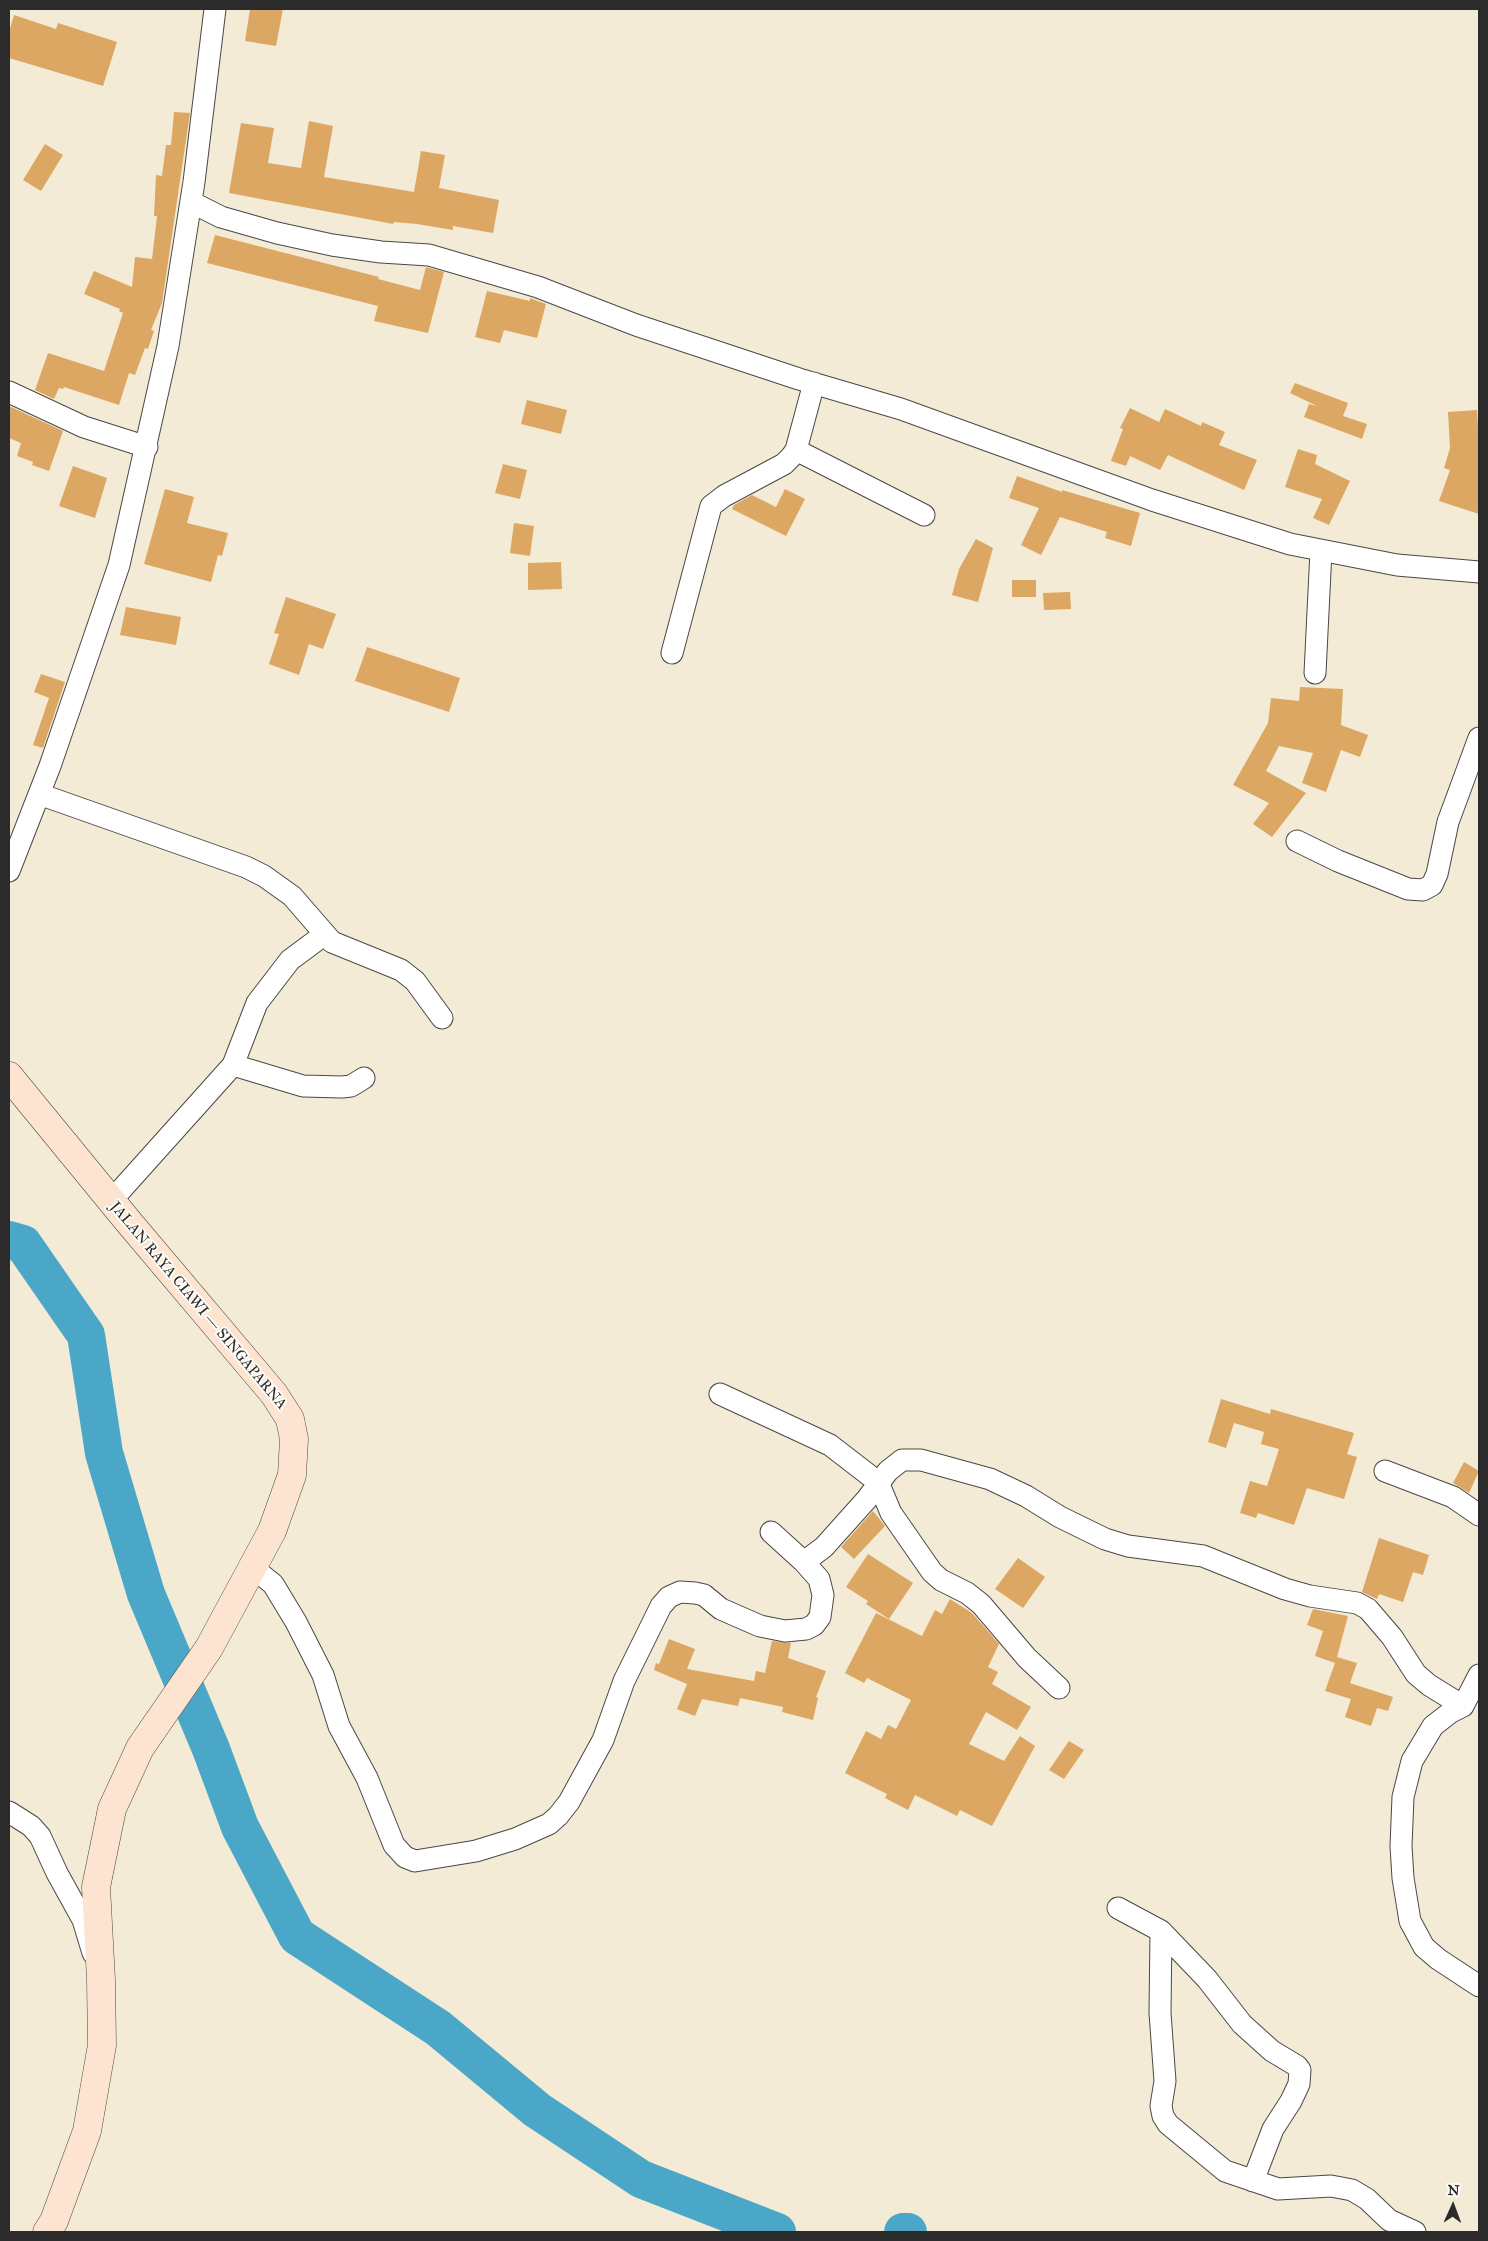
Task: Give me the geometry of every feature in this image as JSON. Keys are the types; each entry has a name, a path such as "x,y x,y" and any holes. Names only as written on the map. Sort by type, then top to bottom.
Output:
{"main road":[{"name":"JALAN RAYA CIAWI — SINGAPARNA","path":"9,1076 111,1201 274,1394 290,1419 294,1439 292,1475 272,1531 209,1648 140,1748 112,1809 96,1887 102,2045 87,2131 54,2221 47,2232"}],"street":[{"path":"9,871 39,794 119,565 147,447 168,346 191,202 215,9"},
{"path":"191,202 221,217 278,233 342,246 429,255 538,287 636,325 814,383 901,409 1152,500 1290,544 1397,565 1479,572"},
{"path":"672,653 711,506 724,496 784,464 796,450 814,383"},
{"path":"9,392 84,426 147,447"},
{"path":"796,450 924,515"},
{"path":"1315,674 1321,551"},
{"path":"1297,841 1338,861 1408,889 1423,890 1432,885 1437,874 1448,822 1479,738"},
{"path":"39,794 246,867 264,876 292,896 325,934 341,947 402,970 415,981 442,1018"},
{"path":"111,1201 233,1065 257,1002 290,960 325,934"},
{"path":"233,1065 303,1086 351,1086 364,1078"},
{"path":"720,1394 830,1445 878,1482 890,1513 932,1572 941,1580 967,1593 981,1604 1027,1658 1059,1688"},
{"path":"804,1562 824,1547 895,1464 902,1460 921,1460 990,1479 1026,1496 1060,1517 1105,1538 1128,1546 1203,1556 1285,1589 1310,1596 1357,1603 1368,1609 1392,1637 1416,1674 1429,1685 1463,1706"},
{"path":"1385,1470 1453,1497 1479,1515"},
{"path":"253,1568 273,1584 296,1622 323,1675 339,1726 367,1778 394,1845 404,1857 415,1861 476,1850 508,1841 549,1824 558,1816 569,1802 603,1740 631,1666 661,1606 669,1597 680,1592 704,1595 721,1609 760,1626 785,1630 806,1628 814,1625 820,1617 823,1595 819,1579 804,1562 771,1532"},
{"path":"1479,1675 1463,1706 1451,1712 1433,1726 1412,1761 1404,1797 1401,1846 1403,1878 1410,1921 1424,1947 1479,1986"},
{"path":"9,1812 30,1826 40,1836 82,1920 101,1980"},
{"path":"1118,1908 1161,1931 1201,1972 1242,2024 1272,2051 1297,2066 1300,2070 1299,2084 1291,2101 1273,2129 1253,2181"},
{"path":"1161,1931 1160,2013 1165,2081 1162,2106 1163,2116 1176,2132 1192,2142 1225,2171 1278,2188 1331,2186 1352,2190 1367,2198 1389,2220 1415,2232"}],"building":[{"path":"250,9 283,9 276,46 245,41"},
{"path":"14,15 56,29 58,23 117,42 103,86 9,58 9,32"},
{"path":"174,112 190,113 162,303 151,330 154,331 148,349 145,348 135,375 129,373 119,405 64,387 63,389 59,388 54,399 35,390 48,353 104,371 123,313 119,311 120,309 84,294 94,271 132,287 135,257 152,259 157,216 154,216 156,175 162,176 166,145 171,145"},
{"path":"309,121 333,126 324,177 414,192 421,151 445,155 439,188 499,200 493,233 453,226 453,230 417,224 394,222 393,224 229,193 241,123 274,128 268,163 301,168"},
{"path":"45,144 63,155 41,191 23,180"},
{"path":"215,235 379,277 378,279 420,290 426,267 444,272 428,333 374,321 378,306 207,263"},
{"path":"487,291 530,301 530,298 546,304 537,338 504,330 500,343 475,337"},
{"path":"1295,383 1348,403 1343,416 1367,424 1362,439 1304,417 1309,404 1317,406 1290,393"},
{"path":"527,400 567,410 561,434 521,424"},
{"path":"9,406 63,431 49,471 32,465 33,462 17,456 21,443 9,438"},
{"path":"1130,408 1159,422 1165,409 1201,426 1202,422 1225,432 1219,445 1257,460 1244,490 1168,455 1160,470 1130,456 1126,466 1111,461 1123,429 1120,428"},
{"path":"1477,410 1479,514 1439,501 1450,470 1444,468 1450,448 1448,412"},
{"path":"1298,449 1317,455 1315,464 1350,481 1329,525 1313,518 1322,499 1285,487"},
{"path":"503,464 527,470 520,499 495,493"},
{"path":"73,466 107,478 95,518 59,506"},
{"path":"1017,476 1062,492 1062,490 1140,513 1131,546 1105,538 1107,532 1060,517 1041,555 1021,545 1039,508 1009,498"},
{"path":"165,489 194,497 187,523 228,533 222,556 218,555 211,582 144,564"},
{"path":"785,489 805,499 786,536 732,509 734,505 752,495 776,507"},
{"path":"514,523 534,526 530,556 510,553"},
{"path":"976,539 993,548 978,602 952,595 959,569"},
{"path":"561,562 562,589 528,590 528,563"},
{"path":"1012,580 1036,580 1036,597 1012,597"},
{"path":"1070,592 1071,609 1044,610 1043,593"},
{"path":"286,597 336,614 323,649 309,644 299,675 269,664 279,634 274,633"},
{"path":"126,607 181,617 176,645 120,635"},
{"path":"367,647 460,678 449,712 355,681"},
{"path":"41,674 65,682 43,748 33,745 49,698 34,692"},
{"path":"1300,687 1343,689 1341,725 1368,735 1360,757 1341,750 1326,792 1302,783 1313,753 1279,746 1266,771 1306,793 1272,837 1253,824 1269,803 1233,785 1268,723 1271,698 1299,701"},
{"path":"1221,1399 1270,1414 1271,1409 1354,1433 1347,1454 1357,1457 1344,1499 1307,1488 1294,1525 1258,1513 1256,1518 1240,1513 1250,1481 1267,1486 1279,1449 1261,1444 1264,1432 1234,1423 1226,1448 1208,1442"},
{"path":"1464,1462 1479,1471 1469,1493 1453,1483"},
{"path":"873,1511 885,1526 854,1559 841,1547"},
{"path":"1379,1538 1429,1555 1423,1575 1413,1572 1403,1602 1379,1594 1377,1599 1362,1592"},
{"path":"868,1554 913,1583 889,1619 866,1604 868,1601 846,1587"},
{"path":"1018,1558 1045,1577 1023,1608 995,1589"},
{"path":"950,1599 972,1613 999,1644 988,1667 998,1672 992,1684 1031,1707 1017,1730 986,1712 969,1744 1004,1761 1020,1736 1035,1746 992,1826 960,1810 957,1816 915,1795 908,1810 885,1798 887,1794 845,1773 866,1731 881,1739 888,1725 896,1729 911,1700 867,1678 864,1683 845,1673 876,1613 922,1636 935,1610 942,1614"},
{"path":"1313,1609 1348,1616 1337,1657 1357,1663 1350,1683 1393,1697 1388,1711 1377,1708 1371,1726 1345,1717 1351,1699 1325,1691 1335,1663 1315,1656 1323,1631 1307,1625"},
{"path":"669,1639 695,1649 687,1669 754,1681 756,1671 765,1673 772,1641 791,1643 788,1658 826,1671 816,1697 818,1698 813,1720 782,1712 783,1707 740,1698 738,1706 702,1699 695,1716 677,1709 687,1684 654,1670 656,1663 659,1664"},
{"path":"1069,1741 1084,1750 1064,1779 1049,1770"}],"waterway":[{"path":"9,1240 23,1244 86,1335 104,1453 146,1594 211,1749 240,1827 297,1936 438,2028 537,2110 641,2179 777,2232"},
{"path":"903,2232 908,2232"}]}
